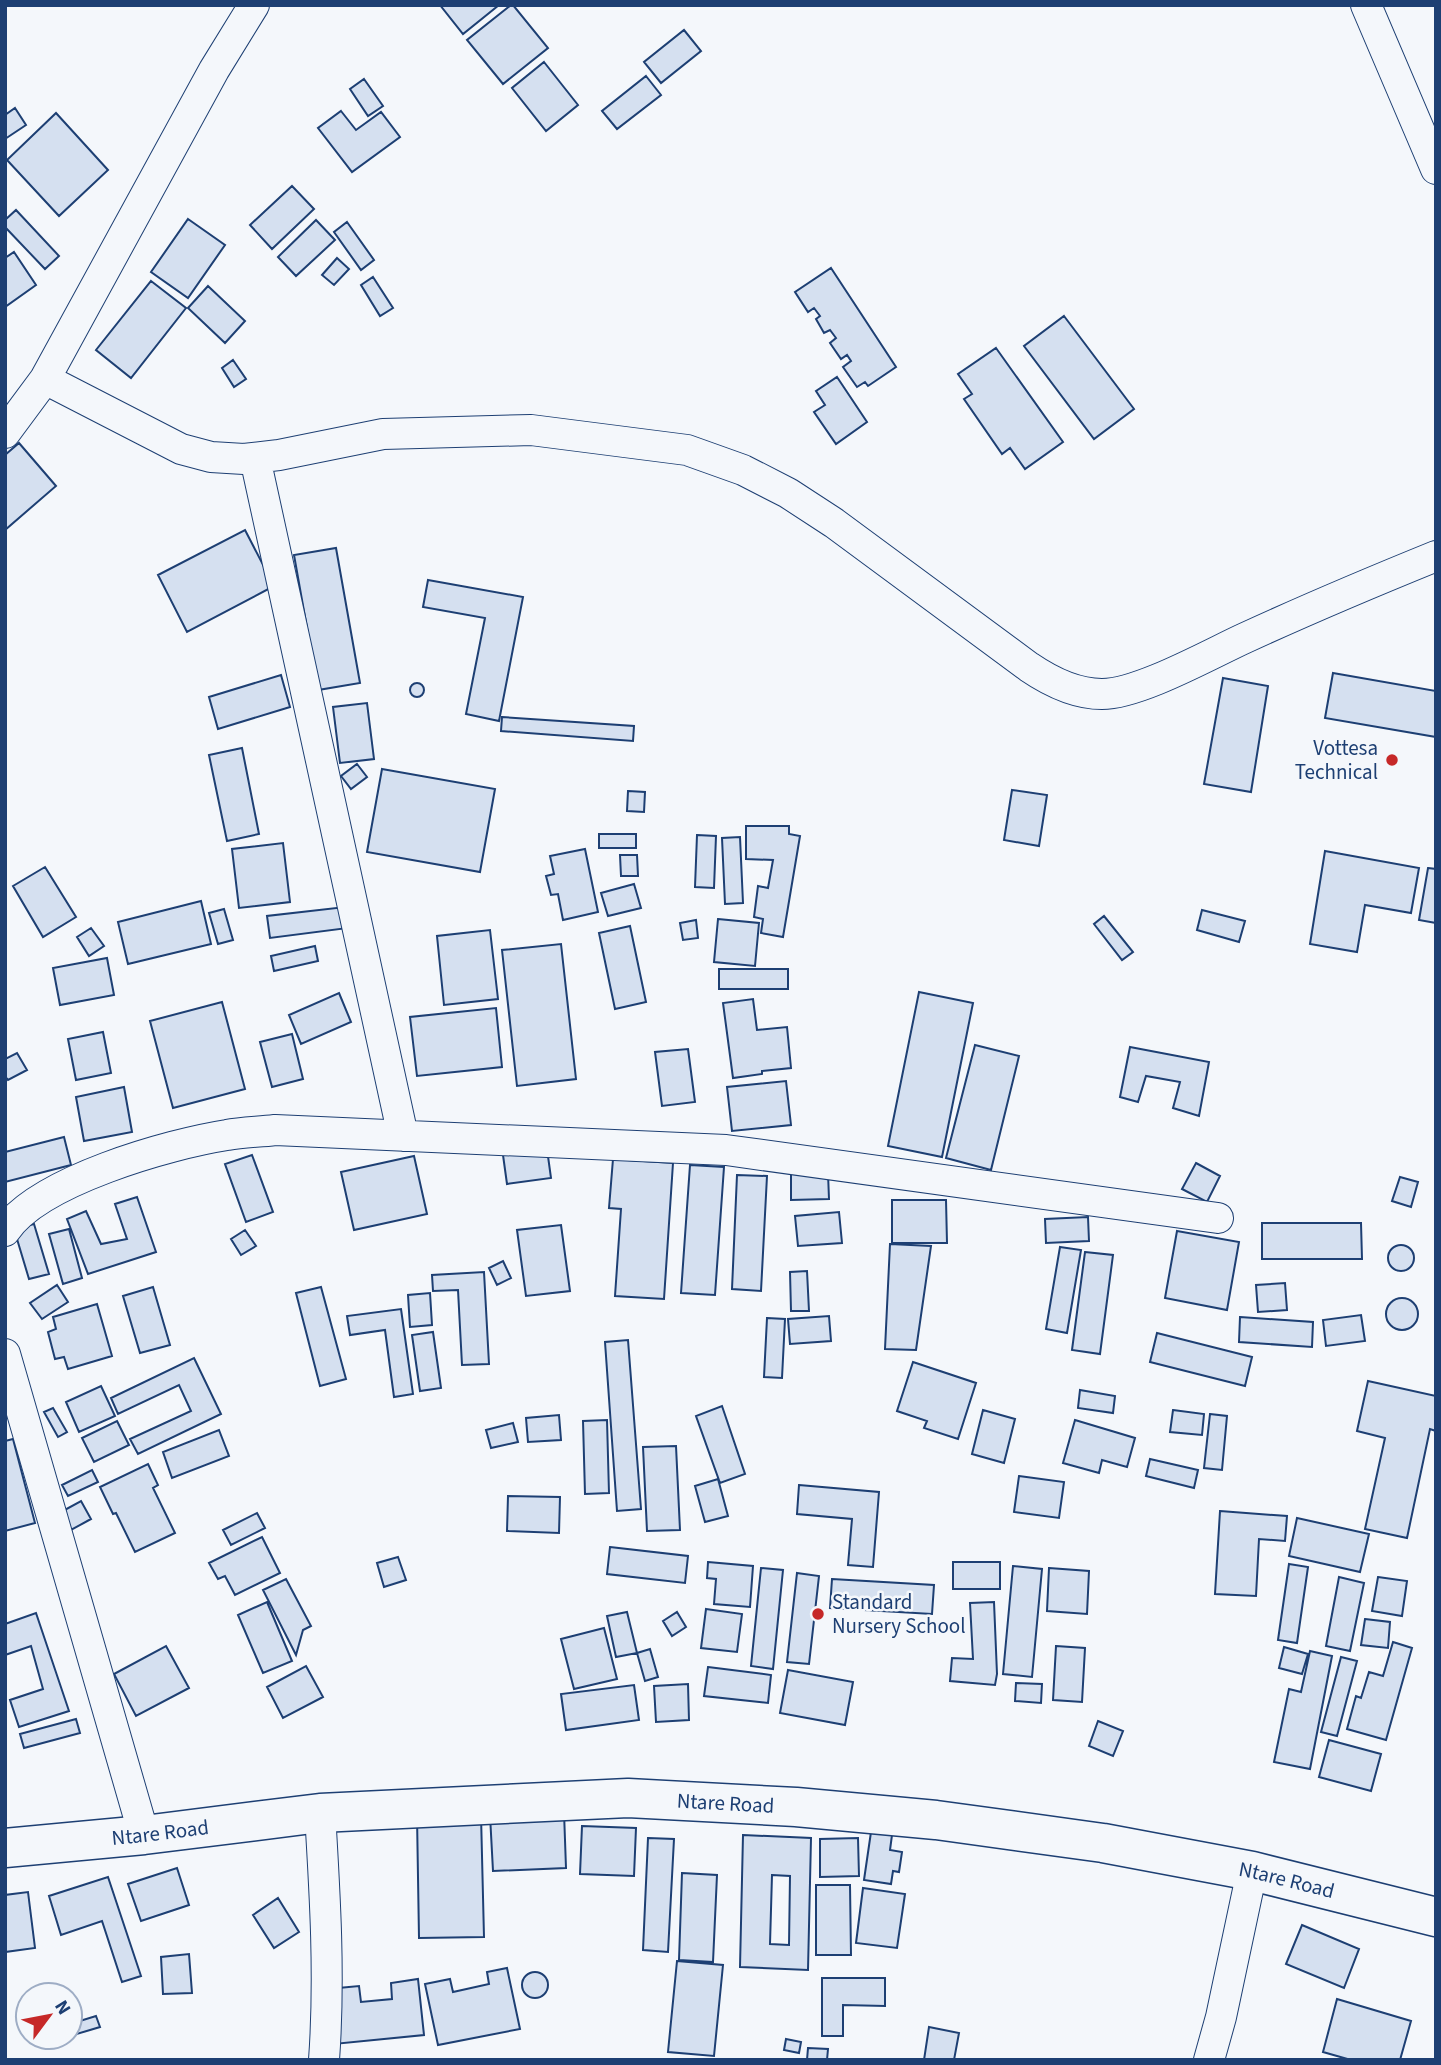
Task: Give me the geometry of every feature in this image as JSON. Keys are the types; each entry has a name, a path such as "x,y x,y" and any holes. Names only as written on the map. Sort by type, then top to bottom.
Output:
{"main road":[{"name":"Ntare Road","path":"5,1848 144,1835 320,1813 628,1798 796,1807 936,1820 1103,1843 1252,1871 1435,1915"}],"street":[{"path":"5,433 45,379 214,69 254,5"},
{"path":"1366,5 1436,169"},
{"path":"45,379 181,449 211,457 256,458 279,455 383,434 531,430 687,450 743,470 788,493 834,523 1050,681 1076,691 1103,694 1143,685 1328,600 1436,556"},
{"path":"256,458 402,1136"},
{"path":"5,1231 14,1218 41,1197 91,1173 162,1150 213,1138 275,1130 726,1150 1218,1218"},
{"path":"5,1354 144,1835"},
{"path":"320,1813 326,1976 324,2060"},
{"path":"1209,2060 1224,2004 1252,1871"}],"building":[{"path":"440,5 499,5 463,34"},
{"path":"511,5 548,48 503,84 467,40"},
{"path":"684,30 701,51 661,83 644,62"},
{"path":"544,62 578,105 546,131 512,88"},
{"path":"646,76 661,95 617,129 602,111"},
{"path":"364,79 383,106 368,116 350,89"},
{"path":"15,108 26,125 5,139 5,115"},
{"path":"341,111 356,130 381,112 400,137 352,172 318,128"},
{"path":"56,113 108,170 59,216 7,160"},
{"path":"292,186 314,209 272,249 250,225"},
{"path":"16,210 59,256 45,269 5,227 5,220"},
{"path":"188,219 225,245 188,298 151,272"},
{"path":"316,220 335,240 296,276 278,257"},
{"path":"347,222 374,260 361,270 334,232"},
{"path":"14,252 36,285 5,307 5,258"},
{"path":"337,258 349,269 334,285 322,275"},
{"path":"831,268 896,367 868,386 865,382 857,387 843,367 851,361 847,355 841,359 830,343 836,338 830,330 824,333 816,319 820,316 814,308 808,312 795,292"},
{"path":"373,277 393,308 380,316 361,285"},
{"path":"151,281 186,308 131,378 96,350"},
{"path":"208,286 245,321 225,343 188,308"},
{"path":"1064,316 1134,409 1094,439 1024,346"},
{"path":"996,348 1063,442 1025,469 1010,448 1002,454 964,399 972,394 958,374"},
{"path":"233,360 246,379 234,387 222,368"},
{"path":"837,377 867,422 836,444 814,412 825,405 816,391"},
{"path":"19,443 56,486 5,530 5,455"},
{"path":"245,530 274,586 187,632 158,575"},
{"path":"336,548 360,683 318,690 294,555"},
{"path":"428,580 523,597 499,721 466,714 485,618 423,607"},
{"path":"1333,673 1436,691 1436,737 1325,718"},
{"path":"281,675 290,707 218,729 209,697"},
{"path":"1223,678 1268,686 1251,792 1204,784"},
{"path":"414,683 420,683 424,690 420,697 414,697 410,693 410,687"},
{"path":"367,703 374,759 340,763 333,707"},
{"path":"502,717 634,726 633,741 501,731"},
{"path":"242,748 259,834 227,841 209,755"},
{"path":"357,764 367,777 351,789 341,776"},
{"path":"382,769 495,789 480,872 367,852"},
{"path":"1012,790 1047,795 1039,846 1004,840"},
{"path":"628,791 645,792 644,812 627,811"},
{"path":"746,826 789,826 789,834 800,836 783,937 761,933 763,919 754,917 758,886 768,888 773,860 746,859"},
{"path":"599,834 636,834 636,848 599,848"},
{"path":"697,835 716,836 714,888 695,887"},
{"path":"740,837 743,903 725,904 722,838"},
{"path":"283,843 290,902 239,908 232,849"},
{"path":"585,849 598,912 563,920 558,894 551,895 546,876 554,874 550,856"},
{"path":"1325,851 1419,868 1411,913 1365,905 1357,952 1310,944"},
{"path":"620,855 637,855 638,876 621,876"},
{"path":"45,867 76,917 43,937 13,886"},
{"path":"1428,868 1436,869 1436,923 1419,920"},
{"path":"634,884 641,908 608,916 601,893"},
{"path":"201,901 211,944 128,964 118,922"},
{"path":"345,907 348,928 270,938 267,916"},
{"path":"224,909 233,940 218,944 209,913"},
{"path":"1202,910 1245,921 1239,942 1197,930"},
{"path":"1104,916 1133,952 1122,960 1094,924"},
{"path":"718,919 759,923 755,966 714,962"},
{"path":"696,920 698,938 683,940 680,923"},
{"path":"630,926 646,1002 615,1009 599,933"},
{"path":"91,928 104,946 89,956 77,937"},
{"path":"490,930 498,999 444,1005 437,936"},
{"path":"561,944 576,1079 517,1086 502,950"},
{"path":"315,946 318,961 274,971 271,956"},
{"path":"107,958 114,995 60,1005 53,968"},
{"path":"719,969 788,969 788,989 719,989"},
{"path":"919,992 973,1003 942,1157 888,1146"},
{"path":"339,993 351,1022 301,1044 289,1015"},
{"path":"753,999 757,1030 787,1027 791,1068 733,1078 723,1003"},
{"path":"222,1002 245,1089 173,1108 150,1021"},
{"path":"496,1008 502,1067 417,1076 410,1017"},
{"path":"103,1032 111,1073 76,1080 68,1039"},
{"path":"292,1034 303,1079 272,1087 260,1042"},
{"path":"975,1045 1019,1056 991,1170 946,1158"},
{"path":"1130,1047 1209,1062 1199,1116 1173,1108 1180,1082 1146,1076 1138,1102 1120,1097"},
{"path":"688,1049 695,1102 662,1106 655,1052"},
{"path":"17,1053 27,1070 8,1080 5,1076 5,1059"},
{"path":"786,1081 791,1125 732,1131 727,1087"},
{"path":"124,1087 132,1132 84,1141 76,1097"},
{"path":"64,1137 71,1165 5,1182 5,1152"},
{"path":"547,1149 551,1178 507,1184 503,1155"},
{"path":"252,1155 273,1212 246,1222 225,1164"},
{"path":"414,1156 427,1214 354,1230 341,1172"},
{"path":"613,1159 673,1163 664,1299 615,1296 621,1209 609,1208"},
{"path":"1196,1163 1220,1176 1207,1202 1182,1189"},
{"path":"690,1165 724,1167 715,1295 681,1293"},
{"path":"828,1173 829,1199 791,1200 791,1174"},
{"path":"737,1175 767,1176 761,1291 732,1289"},
{"path":"1400,1177 1418,1182 1411,1207 1392,1201"},
{"path":"137,1197 156,1252 88,1274 67,1219 86,1211 101,1244 127,1239 115,1204"},
{"path":"892,1200 946,1200 947,1243 892,1243"},
{"path":"839,1212 842,1243 798,1246 795,1216"},
{"path":"1088,1217 1089,1241 1046,1243 1045,1219"},
{"path":"1262,1223 1361,1223 1362,1259 1262,1259"},
{"path":"34,1224 49,1274 29,1279 14,1229"},
{"path":"561,1225 570,1291 526,1296 517,1230"},
{"path":"69,1229 82,1278 63,1284 49,1234"},
{"path":"245,1230 256,1246 241,1255 231,1239"},
{"path":"1177,1231 1239,1242 1227,1310 1165,1298"},
{"path":"890,1244 931,1246 916,1350 885,1349"},
{"path":"1401,1245 1410,1249 1414,1258 1410,1267 1401,1271 1392,1267 1388,1258 1392,1249"},
{"path":"1060,1247 1081,1250 1067,1333 1046,1329"},
{"path":"1085,1252 1113,1255 1100,1354 1072,1350"},
{"path":"503,1261 511,1278 497,1285 489,1268"},
{"path":"807,1271 809,1311 791,1311 790,1272"},
{"path":"484,1272 489,1364 462,1365 458,1290 433,1291 432,1275"},
{"path":"1285,1283 1287,1310 1258,1312 1256,1285"},
{"path":"57,1285 68,1302 42,1319 30,1303"},
{"path":"153,1287 170,1345 140,1353 123,1296"},
{"path":"321,1287 346,1379 320,1386 296,1293"},
{"path":"430,1293 432,1325 410,1327 408,1295"},
{"path":"1402,1298 1413,1303 1418,1314 1413,1325 1402,1330 1391,1325 1386,1314 1391,1303"},
{"path":"97,1304 112,1356 68,1369 64,1357 55,1359 48,1332 56,1329 53,1317"},
{"path":"401,1309 413,1394 394,1397 385,1330 350,1335 347,1316"},
{"path":"1361,1315 1365,1341 1326,1346 1323,1320"},
{"path":"829,1316 831,1341 790,1344 788,1319"},
{"path":"1240,1317 1313,1322 1312,1347 1239,1342"},
{"path":"767,1318 785,1319 782,1378 764,1377"},
{"path":"433,1332 441,1388 420,1391 412,1335"},
{"path":"1157,1333 1252,1357 1245,1386 1150,1362"},
{"path":"628,1340 641,1509 617,1511 605,1342"},
{"path":"194,1358 221,1414 138,1454 130,1439 191,1411 179,1385 118,1414 111,1398"},
{"path":"913,1362 976,1383 958,1439 924,1428 927,1421 897,1411"},
{"path":"1368,1381 1436,1396 1436,1431 1430,1429 1407,1538 1365,1529 1385,1438 1357,1431"},
{"path":"101,1386 115,1416 79,1432 66,1402"},
{"path":"1080,1390 1115,1396 1113,1413 1078,1408"},
{"path":"722,1406 745,1474 720,1483 696,1416"},
{"path":"53,1408 67,1432 58,1437 44,1412"},
{"path":"983,1410 1015,1419 1004,1463 972,1454"},
{"path":"1173,1410 1204,1414 1202,1435 1170,1432"},
{"path":"1210,1414 1227,1416 1222,1470 1204,1468"},
{"path":"559,1415 561,1440 528,1442 526,1418"},
{"path":"607,1420 609,1493 585,1494 583,1421"},
{"path":"1075,1420 1135,1438 1127,1467 1102,1460 1099,1473 1063,1463"},
{"path":"117,1421 129,1445 94,1462 82,1438"},
{"path":"513,1423 518,1442 491,1448 486,1430"},
{"path":"219,1430 229,1456 172,1478 163,1452"},
{"path":"13,1439 35,1523 5,1531 5,1441"},
{"path":"676,1446 680,1530 647,1531 643,1447"},
{"path":"1150,1459 1198,1470 1194,1488 1146,1476"},
{"path":"148,1464 158,1485 153,1488 175,1533 135,1552 100,1487"},
{"path":"92,1470 98,1482 68,1496 62,1485"},
{"path":"1019,1476 1064,1482 1059,1518 1014,1512"},
{"path":"718,1479 728,1516 705,1522 695,1486"},
{"path":"799,1485 879,1492 873,1567 848,1565 852,1519 797,1514"},
{"path":"508,1496 560,1497 559,1533 507,1531"},
{"path":"81,1501 91,1519 71,1530 61,1512"},
{"path":"1220,1511 1287,1516 1285,1541 1259,1539 1256,1596 1215,1594"},
{"path":"257,1513 265,1528 231,1545 223,1530"},
{"path":"1297,1518 1369,1534 1360,1572 1289,1556"},
{"path":"262,1537 280,1573 235,1595 225,1576 218,1579 209,1563"},
{"path":"610,1547 688,1556 685,1583 607,1574"},
{"path":"398,1557 406,1580 384,1587 377,1563"},
{"path":"708,1562 753,1566 750,1607 714,1604 716,1579 707,1578"},
{"path":"953,1562 1000,1562 1000,1589 953,1589"},
{"path":"1289,1564 1308,1567 1297,1643 1278,1640"},
{"path":"1013,1566 1042,1569 1032,1677 1003,1674"},
{"path":"761,1568 783,1570 773,1669 751,1666"},
{"path":"1049,1568 1089,1571 1087,1614 1047,1611"},
{"path":"797,1573 819,1576 809,1664 787,1662"},
{"path":"1339,1577 1364,1583 1350,1651 1326,1646"},
{"path":"1378,1577 1407,1581 1402,1616 1372,1611"},
{"path":"286,1579 311,1626 303,1630 296,1655 263,1590"},
{"path":"832,1579 934,1585 932,1614 830,1608"},
{"path":"267,1602 292,1661 263,1673 238,1615"},
{"path":"994,1602 997,1674 995,1685 950,1681 952,1658 973,1659 970,1603"},
{"path":"706,1609 742,1614 737,1652 701,1648"},
{"path":"627,1612 637,1653 616,1657 607,1616"},
{"path":"677,1612 686,1627 672,1636 663,1621"},
{"path":"36,1613 69,1711 19,1727 10,1700 43,1689 31,1646 5,1655 5,1624"},
{"path":"1365,1619 1390,1622 1388,1648 1361,1645"},
{"path":"604,1628 617,1679 574,1689 561,1639"},
{"path":"1393,1642 1412,1648 1386,1740 1347,1729 1356,1696 1361,1698 1369,1672 1383,1676"},
{"path":"166,1646 189,1688 136,1716 114,1674"},
{"path":"1056,1646 1085,1648 1082,1702 1053,1700"},
{"path":"1284,1647 1308,1654 1302,1674 1279,1668"},
{"path":"650,1649 658,1677 645,1681 637,1653"},
{"path":"1310,1651 1332,1656 1310,1769 1274,1762 1289,1689 1301,1692"},
{"path":"1341,1657 1357,1661 1337,1736 1321,1732"},
{"path":"306,1666 323,1697 283,1718 267,1687"},
{"path":"708,1667 771,1675 768,1703 704,1696"},
{"path":"788,1670 853,1682 845,1725 780,1713"},
{"path":"1016,1683 1042,1684 1041,1703 1015,1701"},
{"path":"688,1684 689,1720 656,1722 654,1686"},
{"path":"634,1685 639,1720 566,1730 561,1694"},
{"path":"76,1719 80,1733 24,1748 20,1734"},
{"path":"1098,1721 1123,1731 1113,1756 1089,1746"},
{"path":"1329,1740 1381,1754 1371,1791 1319,1777"},
{"path":"564,1812 566,1868 493,1871 490,1815"},
{"path":"481,1815 484,1937 419,1938 417,1816"},
{"path":"582,1826 636,1828 634,1876 580,1874"},
{"path":"871,1832 892,1835 890,1850 902,1852 899,1872 893,1871 891,1884 864,1880"},
{"path":"743,1835 811,1838 808,1970 740,1967","holes":["772,1875 790,1876 789,1945 770,1944"]},
{"path":"648,1838 674,1839 668,1952 643,1950"},
{"path":"858,1838 859,1876 820,1877 820,1839"},
{"path":"177,1868 189,1905 141,1921 128,1884"},
{"path":"682,1873 717,1875 713,1962 679,1960"},
{"path":"108,1877 141,1976 122,1982 102,1921 61,1935 49,1896"},
{"path":"816,1885 850,1885 851,1955 816,1955"},
{"path":"863,1888 905,1894 897,1948 856,1943"},
{"path":"28,1892 35,1948 5,1952 5,1895"},
{"path":"278,1898 299,1932 274,1948 253,1915"},
{"path":"1302,1925 1359,1949 1344,1988 1286,1964"},
{"path":"189,1954 192,1993 163,1994 161,1957"},
{"path":"677,1961 723,1965 714,2056 668,2052"},
{"path":"507,1968 520,2029 438,2045 425,1984 450,1979 453,1992 489,1984 487,1972"},
{"path":"535,1972 544,1976 548,1985 544,1994 535,1998 526,1994 522,1985 526,1976"},
{"path":"822,1978 885,1978 885,2006 843,2005 843,2036 822,2036"},
{"path":"418,1979 424,2035 334,2044 328,1989 359,1986 361,2002 392,1999 391,1983"},
{"path":"1337,1999 1411,2021 1400,2060 1351,2060 1323,2052"},
{"path":"96,2016 100,2027 84,2032 84,2020"},
{"path":"929,2027 959,2033 954,2060 924,2060"},
{"path":"786,2039 801,2042 799,2053 784,2050"},
{"path":"808,2048 828,2049 827,2060 807,2060"}],"place":[{"name":"Vottesa Technical","path":"1392,760"},
{"name":"Standard Nursery School","path":"818,1614"}]}
